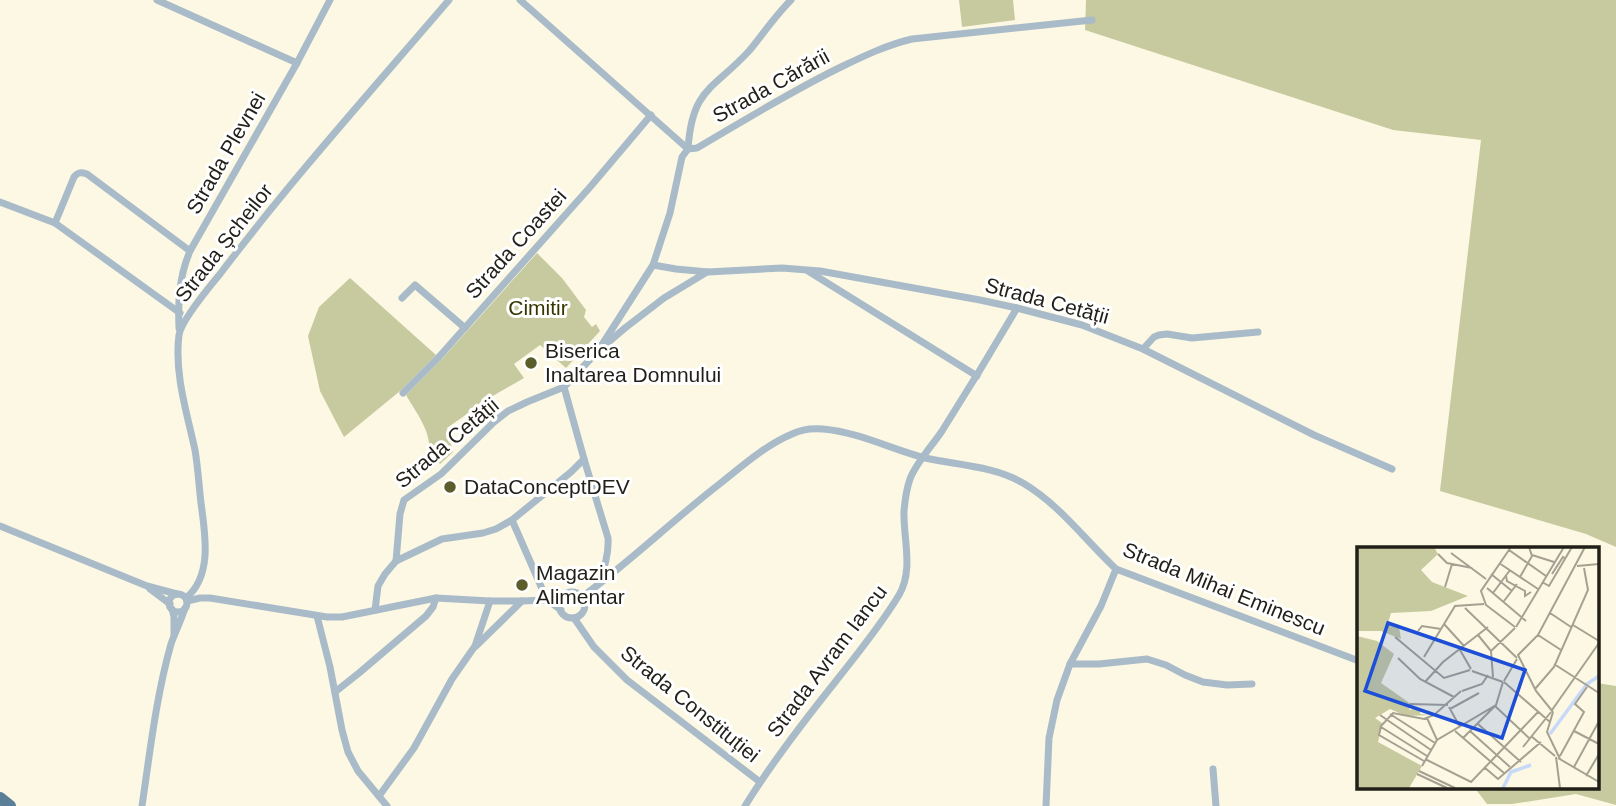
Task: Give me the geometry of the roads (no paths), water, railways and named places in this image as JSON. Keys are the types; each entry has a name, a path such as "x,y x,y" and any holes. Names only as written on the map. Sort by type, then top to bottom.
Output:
{"highway":[{"path":"0,798 10,806"}],"street":[{"path":"157,0 297,63"},
{"name":"Strada Plevnei","path":"179,331 179,286 190,251 330,0"},
{"name":"Strada Șcheilor","path":"142,806 158,699 174,636 186,602 198,583 205,555 206,533 180,375 179,331 248,238 449,0"},
{"path":"520,0 688,149"},
{"path":"598,351 653,264 670,213 682,157 688,149 689,129 698,102 717,79 751,49 790,0"},
{"name":"Strada Cărării","path":"688,149 697,148 817,79 897,42 1092,20"},
{"name":"Strada Coastei","path":"403,393 438,358 651,115"},
{"path":"55,223 74,177 83,173 190,251"},
{"path":"0,202 55,223 188,318"},
{"name":"Strada Cetății","path":"653,264 708,272 804,269 1017,308 1082,325 1143,349 1314,435 1392,469"},
{"path":"804,269 977,376"},
{"name":"Strada Cetății","path":"375,610 380,579 396,561 400,514 404,500 441,474 494,422 527,402 564,387 598,351 656,304 708,272"},
{"path":"402,298 415,285 465,327"},
{"name":"Strada Avram Iancu","path":"745,806 792,737 900,594 906,577 906,494 915,468 977,376 1017,308"},
{"path":"1143,349 1159,335 1192,338 1258,332"},
{"path":"564,387 608,538 606,563 597,586"},
{"name":"Strada Mihai Eminescu","path":"582,597 757,455 793,433 825,429 924,457 987,470 1020,481 1042,495 1067,517 1116,569 1357,660"},
{"path":"396,561 442,538 496,529 512,520 584,459"},
{"path":"147,586 178,612 186,602 200,598 317,616 342,617 436,598 522,601 547,600 576,593 584,601 585,608 581,615 574,618 566,616 547,600 512,520"},
{"path":"0,526 147,586 177,594 186,602"},
{"path":"1046,806 1047,756 1057,699 1070,664 1101,606 1116,569"},
{"path":"171,606 171,598 177,594"},
{"path":"561,610 561,600 566,594"},
{"path":"335,692 426,616 436,598"},
{"path":"475,646 490,601"},
{"path":"379,796 414,748 448,686 475,646 522,601"},
{"name":"Strada Șcheilor","path":"171,606 174,636"},
{"path":"317,616 348,752 358,771 387,806"},
{"name":"Strada Constituției","path":"574,618 594,647 627,680 760,782"},
{"path":"1070,664 1147,659 1203,682 1252,684"},
{"path":"1213,769 1216,806"}],"place":[{"name":"Biserica Inaltarea Domnului","path":"531,363"},
{"name":"DataConceptDEV","path":"450,487"},
{"name":"Magazin Alimentar","path":"522,585"}],"park label":[{"name":"Cimitir","path":"538,308"}]}
